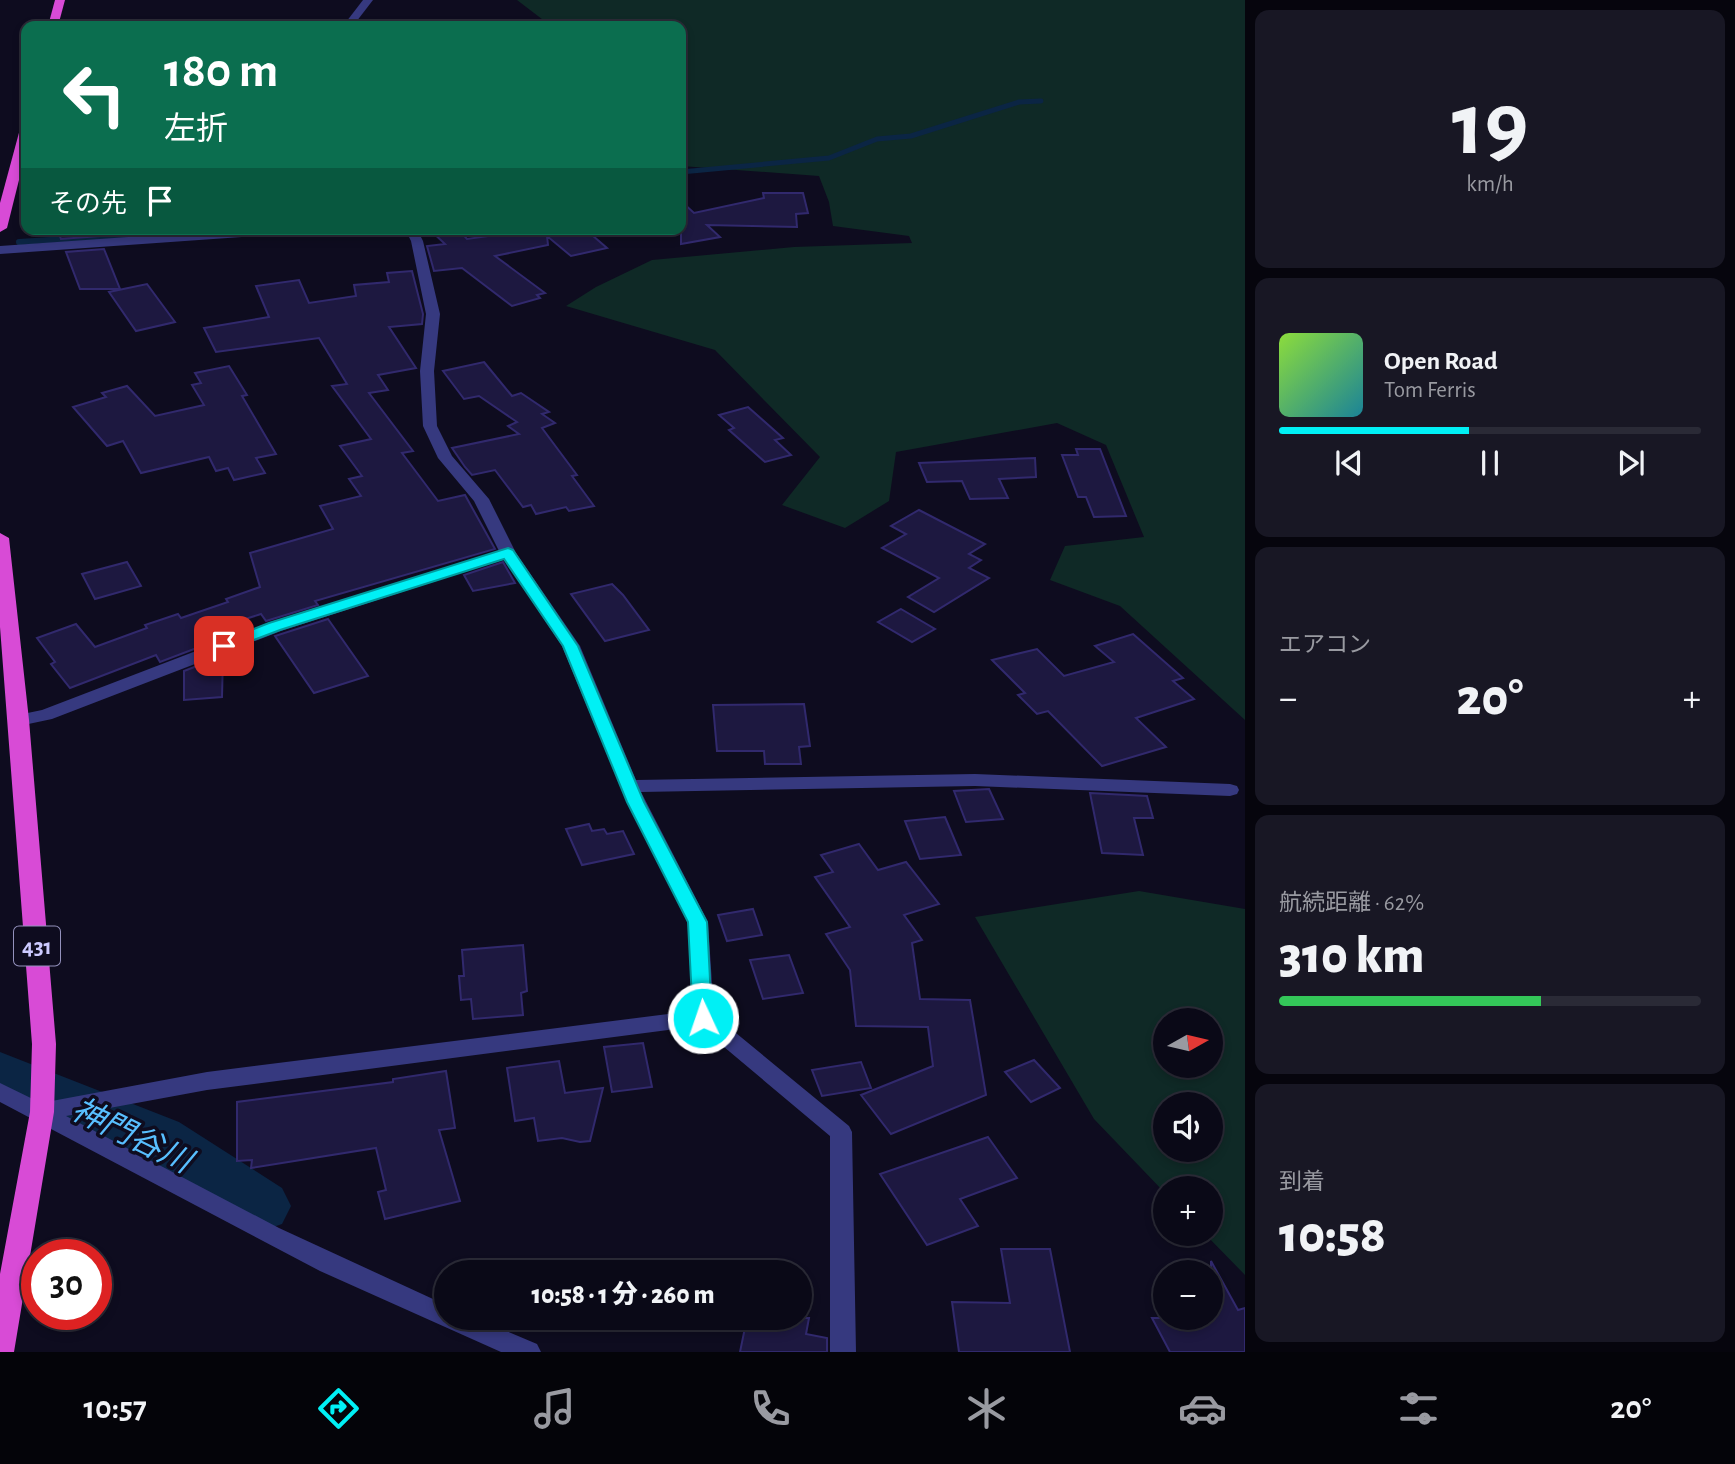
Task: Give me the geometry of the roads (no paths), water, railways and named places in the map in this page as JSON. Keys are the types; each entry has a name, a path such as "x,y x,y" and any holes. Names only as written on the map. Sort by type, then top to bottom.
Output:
{"highway":[{"path":"54,21 60,0"},
{"path":"0,228 4,196 21,144"},
{"name":"431","path":"0,538 19,720 44,1044 42,1112 0,1351"}],"street":[{"path":"352,21 368,0"},
{"path":"0,238 42,235"},
{"path":"0,250 213,235"},
{"path":"414,235 433,314 427,371 430,426 445,458 481,499 508,553 571,646 636,802 698,922 703,1018"},
{"path":"19,720 46,715 275,627 508,553"},
{"path":"630,786 975,780 1230,790"},
{"path":"42,1112 206,1081 703,1018 841,1132 843,1352"},
{"path":"0,1092 329,1264 434,1311"},
{"path":"478,1330 528,1352"}],"waterway":[{"path":"686,172 829,158 877,139 911,136 1019,102 1041,101"},
{"path":"19,242 127,235"},
{"name":"神門谷川","path":"0,1075 157,1139 259,1206"}]}
